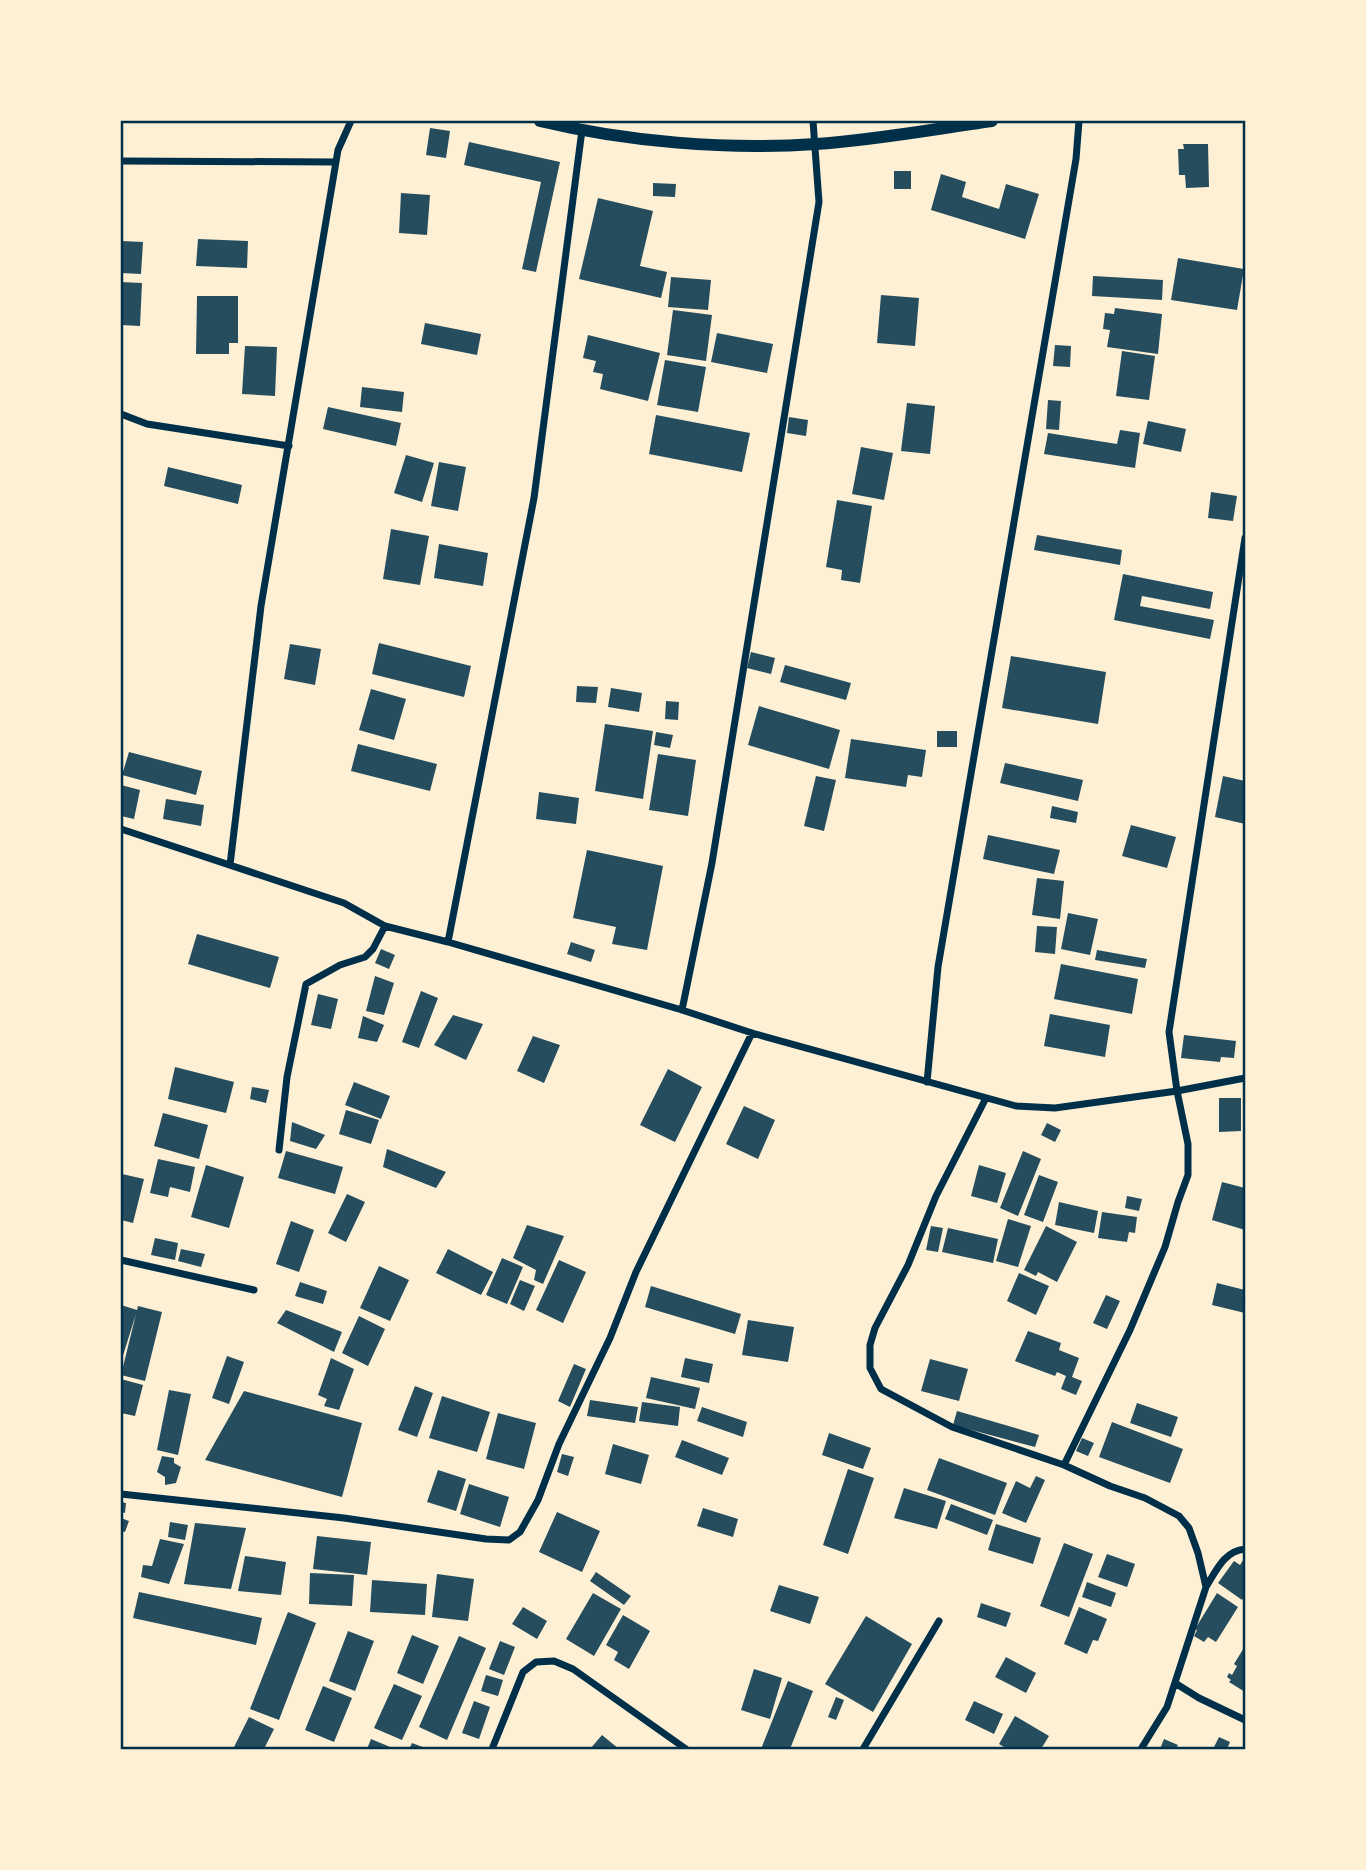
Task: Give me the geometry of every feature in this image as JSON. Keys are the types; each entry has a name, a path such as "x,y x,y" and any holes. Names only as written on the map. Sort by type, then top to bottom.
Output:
{"street":[{"path":"230,865 261,606 338,150 351,121"},
{"path":"540,121 582,130 715,144 815,144 992,121"},
{"path":"682,1010 712,863 819,202 813,121"},
{"path":"927,1082 939,967 1076,159 1079,121"},
{"path":"448,942 534,498 582,130"},
{"path":"121,162 336,162"},
{"path":"121,414 147,424 289,446"},
{"path":"1064,1465 1130,1330 1165,1247 1188,1175 1188,1144 1169,1032 1245,538"},
{"path":"121,829 344,903 385,926 682,1010 752,1033 1016,1106 1055,1108 1177,1091 1245,1078"},
{"path":"279,1150 286,1077 306,984 340,965 366,957 385,926"},
{"path":"121,1494 344,1518 486,1539 509,1540 520,1532 538,1500 559,1444 610,1338 636,1272 752,1033"},
{"path":"986,1098 936,1196 908,1265 875,1328 870,1345 870,1368 881,1389 952,1427 1064,1465 1145,1498 1179,1516 1189,1528 1206,1587"},
{"path":"121,1260 254,1290"},
{"path":"1141,1749 1167,1707 1206,1587 1226,1557 1236,1550 1245,1549"},
{"path":"863,1749 939,1621"},
{"path":"492,1749 523,1672 536,1662 554,1661 573,1669 686,1749"},
{"path":"1175,1683 1245,1720"}],"building":[{"path":"430,128 450,131 446,158 426,155"},
{"path":"469,142 560,162 536,272 522,269 541,182 464,165"},
{"path":"1183,144 1208,144 1209,187 1186,188 1185,175 1179,175 1178,149 1184,149"},
{"path":"894,171 911,171 911,189 894,189"},
{"path":"941,174 966,182 962,197 999,209 1006,184 1039,194 1025,239 931,210"},
{"path":"653,183 676,184 675,197 653,196"},
{"path":"401,193 430,195 427,235 399,233"},
{"path":"598,198 653,211 640,266 667,272 661,298 579,279"},
{"path":"198,239 248,241 247,268 196,266"},
{"path":"121,241 143,242 141,274 121,273"},
{"path":"1178,258 1244,269 1237,310 1171,300"},
{"path":"1093,276 1163,280 1162,300 1092,296"},
{"path":"671,277 711,280 708,310 668,307"},
{"path":"121,282 142,283 140,326 121,325"},
{"path":"881,295 919,298 915,346 877,343"},
{"path":"197,296 238,296 238,343 229,343 229,354 196,354"},
{"path":"1115,308 1162,314 1158,354 1107,347 1110,330 1103,329 1105,313 1114,314"},
{"path":"673,310 712,315 706,361 667,355"},
{"path":"425,323 481,334 477,355 421,344"},
{"path":"717,333 773,344 767,373 711,362"},
{"path":"588,335 660,353 648,401 600,389 603,374 593,372 596,361 583,358"},
{"path":"1055,345 1071,346 1070,367 1053,366"},
{"path":"245,346 277,347 275,396 242,394"},
{"path":"1122,351 1155,356 1149,400 1116,396"},
{"path":"665,360 706,367 698,412 657,405"},
{"path":"362,387 404,392 402,412 360,407"},
{"path":"1048,400 1061,401 1059,430 1046,429"},
{"path":"907,403 935,406 930,454 901,451"},
{"path":"328,407 401,423 396,446 323,429"},
{"path":"656,415 750,433 742,472 649,454"},
{"path":"789,417 808,420 806,436 787,433"},
{"path":"1148,421 1186,429 1181,452 1143,444"},
{"path":"1120,430 1140,433 1135,468 1044,454 1048,433 1117,444"},
{"path":"861,447 893,453 884,500 852,494"},
{"path":"406,455 434,463 422,502 394,493"},
{"path":"439,462 466,467 458,511 431,506"},
{"path":"168,467 242,485 238,504 164,486"},
{"path":"1211,492 1237,496 1233,521 1208,518"},
{"path":"837,500 872,506 860,583 841,580 842,570 826,567"},
{"path":"391,529 429,536 420,585 383,579"},
{"path":"1037,535 1122,550 1120,565 1034,550"},
{"path":"439,544 488,553 483,586 434,578"},
{"path":"1123,574 1213,592 1210,609 1142,596 1140,606 1214,620 1210,639 1114,620"},
{"path":"379,643 471,666 464,697 372,674"},
{"path":"290,644 321,649 315,685 284,679"},
{"path":"751,652 775,658 771,674 747,668"},
{"path":"1011,656 1106,672 1098,724 1002,708"},
{"path":"785,665 851,683 846,700 780,682"},
{"path":"577,686 598,687 596,703 576,702"},
{"path":"611,688 642,693 639,712 608,707"},
{"path":"371,689 406,699 394,740 359,730"},
{"path":"666,701 679,702 678,720 665,719"},
{"path":"759,706 840,730 829,769 748,745"},
{"path":"605,724 653,731 643,799 595,791"},
{"path":"937,731 957,731 957,747 937,747"},
{"path":"656,732 673,735 670,748 654,745"},
{"path":"851,739 926,750 922,777 908,775 906,787 845,778"},
{"path":"358,744 437,764 430,791 351,771"},
{"path":"129,752 202,771 196,795 122,775"},
{"path":"658,754 696,760 688,816 649,810"},
{"path":"1005,763 1083,780 1078,801 1000,783"},
{"path":"816,776 836,780 824,831 804,826"},
{"path":"1223,776 1245,781 1245,824 1215,817"},
{"path":"121,785 140,790 134,819 121,816"},
{"path":"539,792 579,798 576,824 536,819"},
{"path":"166,799 204,805 201,826 163,819"},
{"path":"1052,806 1078,812 1076,823 1050,818"},
{"path":"1131,825 1176,837 1167,868 1122,856"},
{"path":"988,835 1060,850 1054,874 983,859"},
{"path":"587,850 663,866 647,950 612,944 616,927 573,918"},
{"path":"1037,878 1064,881 1060,919 1032,915"},
{"path":"1068,913 1098,919 1090,955 1061,949"},
{"path":"1037,926 1057,927 1055,954 1035,952"},
{"path":"197,934 279,957 270,988 188,964"},
{"path":"571,942 595,950 591,962 567,954"},
{"path":"381,949 395,955 389,969 375,963"},
{"path":"1097,950 1147,959 1145,968 1095,960"},
{"path":"1061,964 1138,979 1132,1014 1054,999"},
{"path":"375,976 394,983 384,1015 366,1011"},
{"path":"421,991 438,998 419,1048 402,1042"},
{"path":"318,994 338,999 331,1029 311,1025"},
{"path":"1050,1014 1110,1025 1105,1057 1044,1046"},
{"path":"453,1015 483,1024 466,1060 434,1045"},
{"path":"363,1016 384,1025 377,1042 358,1038"},
{"path":"1184,1035 1236,1041 1234,1058 1221,1057 1220,1062 1181,1058"},
{"path":"533,1036 560,1045 544,1083 517,1071"},
{"path":"175,1067 234,1082 226,1113 168,1099"},
{"path":"668,1069 702,1087 675,1142 640,1125"},
{"path":"354,1082 390,1096 381,1119 345,1105"},
{"path":"252,1087 269,1090 266,1103 250,1099"},
{"path":"1219,1098 1241,1098 1241,1131 1219,1132"},
{"path":"744,1106 775,1120 758,1159 726,1144"},
{"path":"346,1110 379,1120 371,1144 339,1134"},
{"path":"163,1113 208,1125 199,1159 154,1146"},
{"path":"292,1122 325,1135 316,1149 290,1141"},
{"path":"1047,1123 1061,1130 1055,1142 1041,1135"},
{"path":"387,1149 446,1172 436,1188 383,1167"},
{"path":"286,1151 343,1167 335,1194 278,1178"},
{"path":"1023,1151 1041,1159 1018,1216 1000,1208"},
{"path":"158,1159 195,1167 190,1192 170,1187 168,1197 150,1193"},
{"path":"206,1165 244,1177 229,1228 191,1217"},
{"path":"979,1165 1006,1173 997,1203 971,1196"},
{"path":"122,1174 144,1179 133,1223 121,1220"},
{"path":"1039,1175 1058,1182 1043,1222 1024,1215"},
{"path":"1222,1182 1245,1188 1245,1230 1212,1220"},
{"path":"347,1194 365,1202 346,1242 328,1233"},
{"path":"1127,1196 1142,1199 1139,1211 1125,1208"},
{"path":"1059,1202 1098,1211 1094,1233 1055,1225"},
{"path":"1102,1212 1137,1217 1135,1233 1129,1232 1127,1242 1098,1238"},
{"path":"1008,1219 1031,1226 1018,1267 996,1261"},
{"path":"291,1221 314,1230 299,1272 276,1264"},
{"path":"527,1225 564,1236 543,1284 534,1280 536,1270 513,1258"},
{"path":"931,1226 943,1228 938,1252 926,1250"},
{"path":"1046,1226 1077,1242 1057,1282 1038,1272 1036,1276 1024,1270"},
{"path":"948,1228 998,1239 993,1263 942,1252"},
{"path":"155,1238 178,1243 175,1260 151,1255"},
{"path":"181,1249 205,1254 201,1267 178,1261"},
{"path":"448,1249 493,1272 481,1295 436,1273"},
{"path":"502,1258 523,1267 507,1304 486,1295"},
{"path":"559,1260 586,1272 563,1323 536,1310"},
{"path":"379,1266 409,1280 390,1321 360,1308"},
{"path":"1019,1273 1049,1286 1036,1315 1007,1301"},
{"path":"520,1280 535,1286 524,1311 510,1304"},
{"path":"300,1282 327,1291 323,1304 295,1296"},
{"path":"1217,1283 1245,1290 1245,1313 1212,1305"},
{"path":"651,1286 741,1314 735,1334 645,1307"},
{"path":"1106,1295 1120,1301 1107,1329 1093,1323"},
{"path":"121,1305 137,1310 138,1306 162,1312 145,1381 121,1375 136,1314 121,1362"},
{"path":"286,1310 342,1332 334,1352 277,1323"},
{"path":"359,1316 385,1329 368,1366 342,1353"},
{"path":"748,1320 794,1327 788,1362 742,1355"},
{"path":"1028,1331 1061,1343 1059,1350 1079,1358 1072,1377 1082,1381 1076,1395 1061,1389 1066,1376 1057,1372 1055,1376 1015,1361"},
{"path":"227,1356 244,1362 229,1404 212,1398"},
{"path":"331,1358 354,1369 339,1410 324,1406 327,1399 318,1395"},
{"path":"685,1358 713,1364 709,1383 681,1377"},
{"path":"930,1359 968,1369 959,1401 921,1391"},
{"path":"574,1364 586,1369 570,1407 558,1401"},
{"path":"651,1377 700,1388 695,1409 646,1398"},
{"path":"121,1379 143,1385 135,1416 121,1413"},
{"path":"415,1386 433,1393 417,1437 398,1430"},
{"path":"169,1390 191,1394 178,1455 157,1450"},
{"path":"244,1391 362,1423 342,1497 205,1460"},
{"path":"442,1396 490,1412 477,1452 429,1438"},
{"path":"590,1400 638,1407 635,1423 587,1416"},
{"path":"642,1402 680,1407 678,1426 639,1421"},
{"path":"1137,1403 1178,1417 1171,1437 1130,1423"},
{"path":"702,1407 747,1422 743,1437 697,1421"},
{"path":"957,1411 1039,1435 1035,1447 953,1425"},
{"path":"498,1413 536,1423 524,1469 486,1459"},
{"path":"1112,1422 1183,1449 1170,1483 1099,1457"},
{"path":"829,1433 871,1448 863,1469 822,1455"},
{"path":"1082,1438 1094,1443 1088,1456 1076,1451"},
{"path":"682,1440 729,1458 722,1475 675,1457"},
{"path":"613,1444 649,1455 641,1484 605,1474"},
{"path":"562,1454 574,1457 568,1476 557,1472"},
{"path":"162,1456 174,1458 174,1463 181,1467 176,1483 165,1485 165,1477 157,1472"},
{"path":"939,1458 1007,1483 995,1515 927,1490"},
{"path":"848,1469 874,1478 848,1554 823,1545"},
{"path":"438,1470 466,1479 456,1511 427,1502"},
{"path":"1036,1476 1045,1480 1026,1523 1002,1513 1016,1481 1030,1488"},
{"path":"469,1484 509,1497 500,1527 460,1514"},
{"path":"904,1488 946,1501 937,1529 894,1518"},
{"path":"121,1502 126,1503 125,1513 121,1512"},
{"path":"951,1504 993,1520 987,1535 945,1519"},
{"path":"703,1508 738,1519 733,1537 697,1526"},
{"path":"557,1512 600,1531 582,1572 539,1552"},
{"path":"121,1518 129,1521 125,1532 121,1531"},
{"path":"170,1522 188,1525 185,1540 168,1537"},
{"path":"195,1523 246,1528 231,1589 184,1584"},
{"path":"996,1524 1041,1538 1033,1564 988,1550"},
{"path":"317,1536 371,1542 367,1575 313,1569"},
{"path":"160,1539 184,1544 169,1584 141,1577 143,1565 152,1566"},
{"path":"1064,1543 1093,1554 1069,1617 1040,1606"},
{"path":"1107,1554 1135,1564 1127,1587 1098,1577"},
{"path":"245,1556 286,1562 281,1595 238,1591"},
{"path":"1245,1557 1245,1595 1242,1600 1218,1583 1234,1561 1240,1565"},
{"path":"596,1572 631,1596 624,1605 590,1581"},
{"path":"310,1573 354,1575 352,1606 309,1604"},
{"path":"437,1574 474,1579 468,1621 432,1617"},
{"path":"372,1580 427,1584 425,1615 370,1612"},
{"path":"1087,1582 1116,1593 1111,1607 1082,1597"},
{"path":"779,1585 819,1597 810,1624 770,1611"},
{"path":"139,1592 262,1618 256,1645 133,1618"},
{"path":"593,1593 621,1609 594,1656 566,1639"},
{"path":"1217,1593 1238,1607 1216,1642 1208,1637 1204,1642 1194,1636 1197,1630 1195,1629"},
{"path":"981,1603 1011,1613 1006,1627 977,1617"},
{"path":"523,1607 547,1621 537,1639 512,1624"},
{"path":"1079,1607 1107,1619 1098,1641 1093,1640 1087,1654 1064,1644"},
{"path":"288,1612 316,1623 279,1720 250,1709"},
{"path":"623,1615 650,1631 629,1669 614,1660 618,1652 606,1645"},
{"path":"866,1616 912,1644 873,1712 825,1684"},
{"path":"348,1631 374,1641 355,1691 329,1681"},
{"path":"412,1635 439,1646 423,1684 397,1673"},
{"path":"459,1636 486,1648 447,1740 419,1727"},
{"path":"500,1641 515,1647 504,1675 489,1669"},
{"path":"1245,1646 1245,1692 1229,1682 1231,1680 1227,1677 1229,1673 1232,1675 1237,1666 1234,1664"},
{"path":"1006,1657 1036,1673 1026,1693 995,1677"},
{"path":"754,1669 782,1678 770,1719 741,1710"},
{"path":"486,1675 503,1680 498,1696 481,1691"},
{"path":"788,1681 813,1691 790,1749 761,1749"},
{"path":"394,1684 422,1696 402,1740 374,1728"},
{"path":"323,1686 352,1698 334,1742 305,1730"},
{"path":"836,1697 844,1700 836,1720 828,1717"},
{"path":"474,1701 490,1707 479,1739 462,1733"},
{"path":"974,1701 1003,1714 994,1734 965,1720"},
{"path":"1015,1716 1049,1736 1041,1749 1007,1749 999,1744"},
{"path":"249,1717 274,1729 264,1749 233,1749"},
{"path":"602,1735 619,1749 590,1749"},
{"path":"1219,1737 1230,1742 1227,1749 1213,1749"},
{"path":"371,1739 395,1749 367,1749"},
{"path":"1164,1739 1178,1745 1176,1749 1160,1749"},
{"path":"412,1743 428,1749 409,1749"}]}
